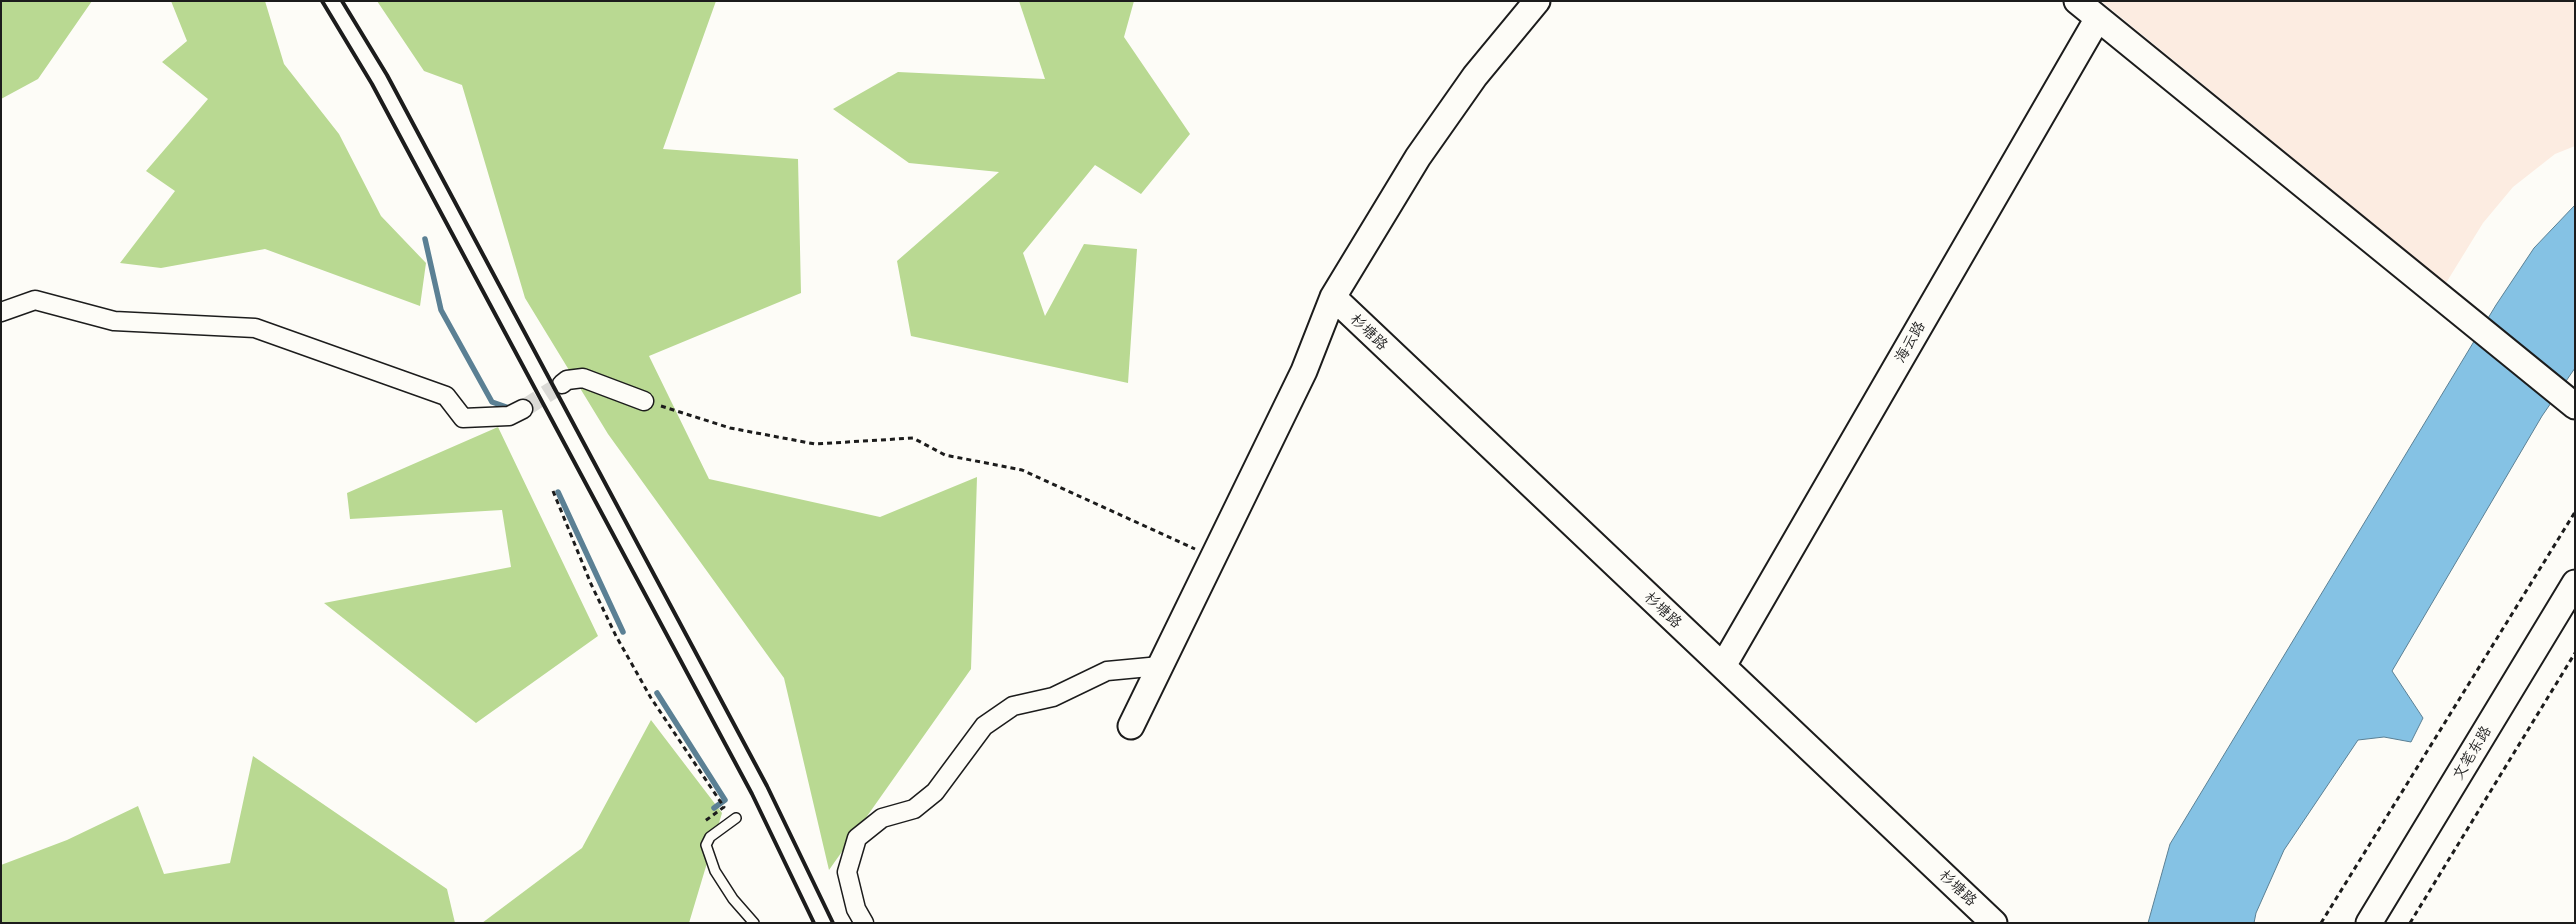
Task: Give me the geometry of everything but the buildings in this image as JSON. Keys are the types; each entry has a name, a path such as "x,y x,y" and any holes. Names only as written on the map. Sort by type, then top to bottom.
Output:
{"street":[{"path":"1131,726 1304,371 1333,297 1418,157 1475,76 1537,1"},
{"path":"2077,1 2459,314 2575,406"},
{"name":"海云路","path":"1722,666 2098,18"},
{"name":"杉塘路","path":"1333,297 1994,923"},
{"path":"1,312 35,300 114,321 255,328 446,396 463,418 509,416 523,408"},
{"path":"562,384 567,380 582,378 644,401"},
{"name":"文笔东路","path":"2369,923 2575,583"},
{"path":"864,923 856,909 846,872 857,838 882,818 914,809 935,792 984,726 1013,706 1053,697 1107,671 1160,666"}],"lane":[{"path":"736,818 710,837 706,845 715,871 733,899 754,923"}],"path":[{"path":"644,401 730,428 814,444 914,438 945,455 1022,470 1213,557"},
{"path":"553,491 591,584 616,636 651,698 724,807 702,824 710,837"},
{"path":"2321,923 2575,512"},
{"path":"2410,923 2575,653"}],"shaded area":[{"path":"2101,1 2575,1 2575,146 2555,154 2513,187 2483,223 2446,283"}],"green space":[{"path":"1,1 92,1 38,79 1,99"},
{"path":"171,1 265,1 284,64 339,134 381,216 426,263 420,306 265,249 161,268 120,263 175,191 146,171 208,99 162,62 187,41"},
{"path":"377,1 716,1 663,149 798,159 801,293 649,356 709,479 880,517 977,477 971,669 829,870 784,678 608,434 525,298 462,85 424,71"},
{"path":"1019,1 1134,1 1124,37 1190,134 1141,194 1095,165 1023,253 1045,316 1084,244 1137,249 1128,383 911,336 897,261 999,172 909,163 833,109 898,72 1045,79"},
{"path":"498,427 598,636 476,723 324,603 511,567 502,510 350,519 347,493"},
{"path":"651,720 722,813 689,923 482,923 582,848"},
{"path":"253,756 447,889 455,923 1,923 1,865 67,840 138,806 164,874 230,863"}],"water":[{"path":"2575,205 2575,368 2542,416 2392,671 2423,718 2411,742 2384,737 2358,740 2284,850 2256,913 2254,923 2148,923 2170,844 2496,305 2534,248"}],"waterway":[{"path":"425,239 441,310 492,402 512,409"},
{"path":"558,492 623,632"},
{"path":"657,693 725,800 714,808"}],"tunnel":[{"path":"523,409 562,384"}],"railway":[{"path":"322,1 372,84 752,794 814,923"},
{"path":"342,1 387,75 767,786 833,923"}]}
